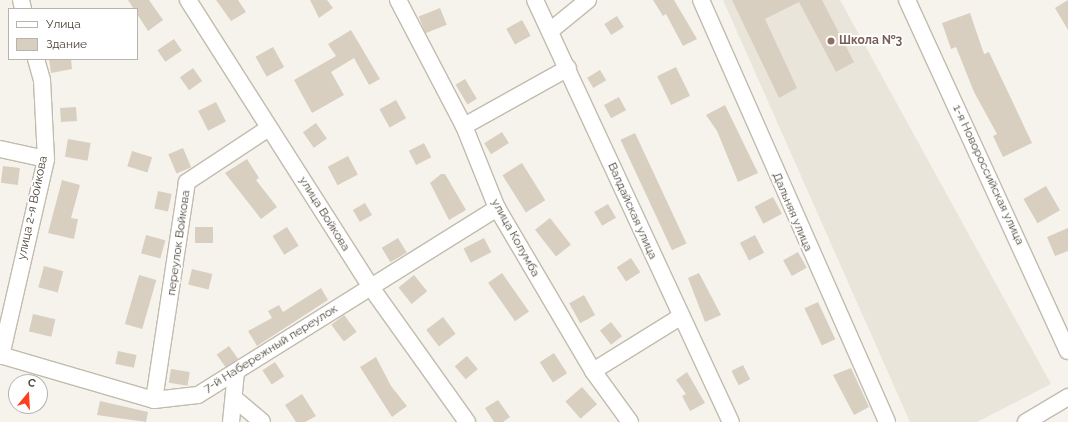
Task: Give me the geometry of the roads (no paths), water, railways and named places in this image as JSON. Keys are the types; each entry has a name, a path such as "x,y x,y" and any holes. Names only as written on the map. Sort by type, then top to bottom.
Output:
{"street":[{"name":"улица Войкова","path":"188,0 370,286 467,422"},
{"name":"улица Колумба","path":"398,0 464,126 497,208 593,371 630,422"},
{"name":"Валдайская улица","path":"535,0 568,68 680,317 731,422"},
{"path":"550,31 588,0"},
{"name":"Дальняя улица","path":"701,0 887,422"},
{"name":"1-я Новороссийская улица","path":"907,0 1068,351"},
{"name":"улица 2-я Войкова","path":"0,356 46,159 42,80 36,60"},
{"path":"464,126 568,68"},
{"name":"переулок Войкова","path":"154,400 188,182 269,128"},
{"path":"0,149 46,159"},
{"name":"7-й Набережный переулок","path":"0,356 154,400 198,395 370,286 497,208"},
{"path":"593,371 680,317"},
{"path":"231,422 236,399 236,372"},
{"path":"1026,422 1068,397"},
{"path":"236,399 262,422"}],"place":[{"name":"Школа №3","path":"831,41"}]}
